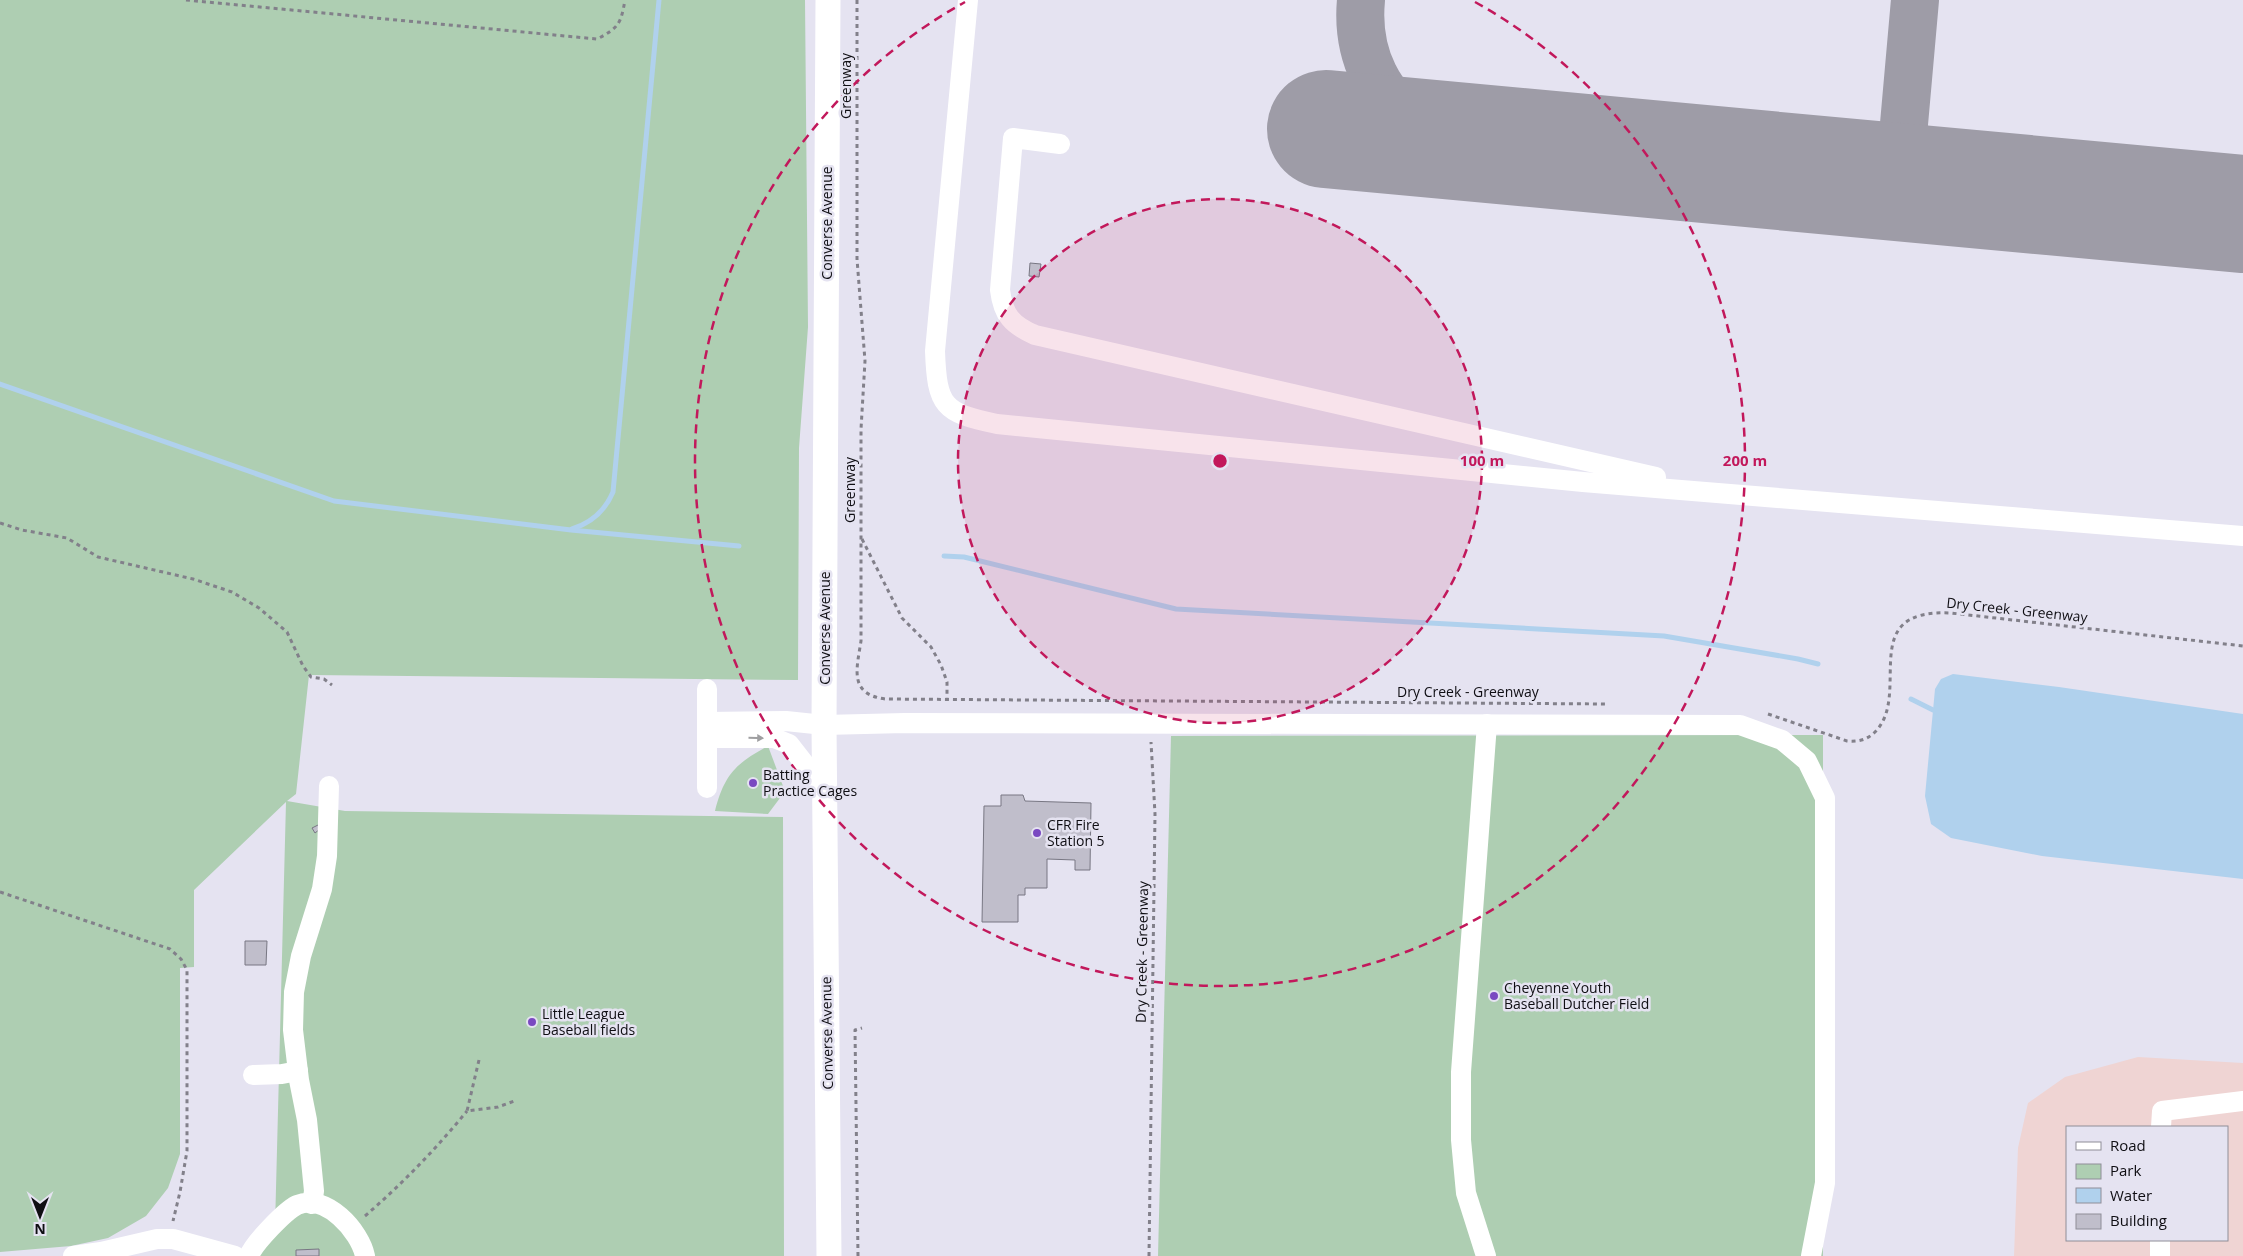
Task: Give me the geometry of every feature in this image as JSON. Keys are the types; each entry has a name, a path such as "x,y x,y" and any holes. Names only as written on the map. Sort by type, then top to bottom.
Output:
{"main road":[{"name":"Converse Avenue","path":"828,0 824,725 830,1256"}],"lane":[{"path":"968,0 935,351 936,383 940,396 949,408 972,419 997,424 1564,480 2243,536"},
{"path":"1060,144 1013,138 1000,290 1002,304 1008,318 1020,329 1035,335 1719,492"},
{"path":"707,689 707,788"},
{"path":"707,730 786,721 824,725 946,723 1740,725 1782,740 1807,761 1825,798 1825,1183 1811,1256"},
{"path":"1486,1256 1466,1193 1461,1130 1461,1072 1487,724"},
{"path":"707,730 774,738 789,744 825,790"},
{"path":"312,1204 314,1191 307,1120 293,1030 294,992 302,956 322,889 328,856 330,786"},
{"path":"253,1075 282,1074 298,1071"},
{"path":"2161,1126 2162,1111 2243,1101"},
{"path":"249,1256 260,1239 287,1213 297,1205 312,1204 325,1207 351,1228 363,1246 365,1256"},
{"path":"73,1256 101,1252 157,1239 169,1239 234,1256"},
{"path":"2160,1241 2160,1256"}],"path":[{"path":"186,0 597,38 613,31 622,18 625,0"},
{"name":"Greenway","path":"857,0 857,259 865,354 861,429 861,641 856,669 858,683 868,694 876,698 1150,701"},
{"path":"0,523 22,530 67,538 98,557 184,577 232,592 258,608 287,632 303,666 311,677 324,679 332,685"},
{"path":"861,538 902,618 930,647 941,665 947,682 946,723"},
{"name":"Dry Creek - Greenway","path":"1763,712 1847,741 1861,741 1868,738 1880,727 1886,711 1891,650 1896,635 1906,622 1913,617 1930,612 2243,646"},
{"name":"Dry Creek - Greenway","path":"1149,1256 1155,814 1150,701 1616,704"},
{"path":"0,892 170,949 181,959 186,970 187,1151 169,1239"},
{"path":"858,1256 856,1030 862,1028"},
{"path":"351,1228 389,1195 444,1139 467,1111 479,1060"},
{"path":"467,1111 498,1106 517,1100"}],"shaded area":[{"path":"2138,1057 2243,1063 2243,1256 2014,1256 2018,1148 2028,1103 2065,1077"}],"green space":[{"path":"0,0 805,0 808,327 799,448 798,680 309,675 296,794 287,801 345,811 783,817 784,1256 234,1256 275,1227 286,802 194,890 194,967 180,968 180,1154 168,1188 146,1216 108,1238 71,1246 0,1252"},
{"name":"Cheyenne Youth Baseball Dutcher Field","path":"1823,735 1823,1256 1158,1256 1171,736"},
{"name":"Batting Practice Cages","path":"768,746 786,794 780,798 768,814 715,811 727,779 733,771 747,758"}],"water":[{"path":"1953,674 2059,687 2243,714 2243,879 2042,856 1951,838 1931,824 1925,796 1935,689 1941,679"}],"building":[{"path":"1030,263 1041,264 1039,277 1029,276"},
{"name":"CFR Fire Station 5","path":"1001,795 1023,795 1025,801 1091,803 1090,870 1075,870 1075,860 1047,859 1047,888 1025,888 1025,895 1018,895 1018,922 982,922 984,806 1001,806"},
{"path":"318,825 320,829 315,833 312,828"},
{"path":"245,941 267,941 266,965 245,965"},
{"path":"319,1249 319,1256 296,1256 296,1250"}],"waterway":[{"path":"572,529 597,515 606,505 613,492 659,0"},
{"path":"0,384 334,501 571,530 739,546"},
{"path":"944,556 964,557 1176,609 1664,636 1818,664"},
{"path":"1911,699 1933,710"}],"taxiway":[{"path":"1361,0 1360,20 1362,39 1367,57 1383,91 1395,105 1410,118 1427,128 1442,134 1491,144"},
{"path":"1915,0 1904,124 1907,153 1911,163 1923,176 1933,181 1961,188"}],"runway":[{"path":"1326,129 2243,214"}],"place":[{"name":"Batting Practice Cages","path":"753,783"},
{"name":"CFR Fire Station 5","path":"1037,833"},
{"name":"Cheyenne Youth Baseball Dutcher Field","path":"1494,996"},
{"name":"Little League Baseball fields","path":"532,1022"}]}
